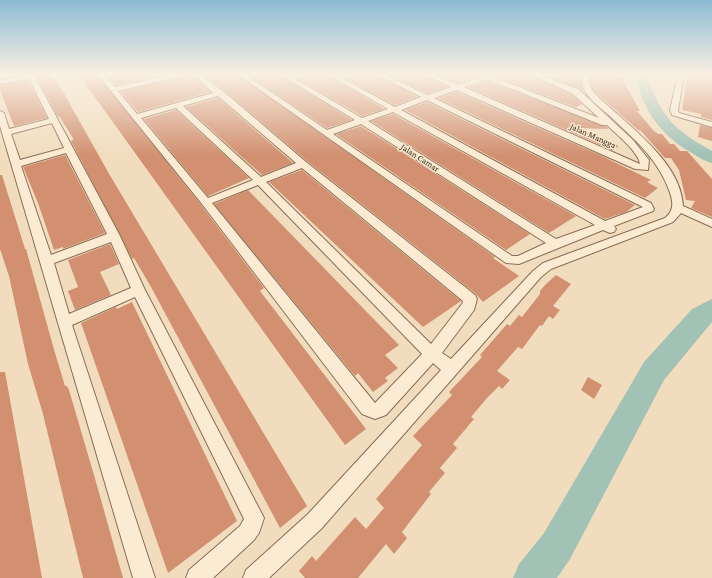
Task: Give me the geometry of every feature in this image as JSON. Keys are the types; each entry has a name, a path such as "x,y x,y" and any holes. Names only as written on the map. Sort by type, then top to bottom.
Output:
{"street":[{"path":"45,102 114,236 138,290 254,518 252,526 247,533 204,575"},
{"path":"122,102 206,202 368,408 375,411 380,409 432,354 470,306 470,299 304,164 231,102"},
{"path":"134,117 189,102"},
{"path":"280,102 507,259 519,260 555,244 648,210 649,207 436,102"},
{"name":"Jalan Camar","path":"330,102 555,244"},
{"path":"382,102 624,236"},
{"path":"326,134 416,102"},
{"name":"Jalan Mangga","path":"492,102 638,167 645,168 644,160 618,125"},
{"path":"558,102 618,125"},
{"path":"254,578 315,521 537,274 547,266 562,259 674,217 678,208 675,190 661,164 650,150 589,102"},
{"path":"598,102 618,125"},
{"path":"676,102 674,110 676,116 712,125"},
{"path":"178,105 260,181 432,354 451,368"},
{"path":"0,113 5,136 17,164 64,322 144,578"},
{"path":"5,136 54,120"},
{"path":"17,164 69,149"},
{"path":"206,202 304,164"},
{"path":"678,208 712,223"},
{"path":"47,261 114,236"},
{"path":"64,322 138,290"}],"building":[{"path":"5,102 39,102 47,118 14,126"},
{"path":"50,102 69,102 108,172 307,506 280,528 151,287 134,258 132,259 71,141 73,138 59,116 58,117"},
{"path":"98,102 119,102 201,205 264,288 260,291 366,429 345,445"},
{"path":"129,102 174,102 138,112"},
{"path":"204,102 223,102 293,163 262,175 186,107"},
{"path":"238,102 276,102 495,257 493,258 519,276 483,302 476,294 307,161"},
{"path":"288,102 323,102 352,120 327,128"},
{"path":"337,102 372,102 384,109 362,116"},
{"path":"389,102 403,102 395,105"},
{"path":"427,102 635,205 626,212 605,219 405,110"},
{"path":"446,102 480,102 602,156 651,180 647,182 658,188 645,198"},
{"path":"502,102 542,102 607,127 608,129 578,128 619,146 612,150"},
{"path":"563,102 580,102 582,104 576,107"},
{"path":"606,102 635,102 640,111 637,111 653,130 658,134 662,134 670,144 674,144 680,151 687,151 712,179 712,217 691,208 695,201 686,200 679,170 671,158 665,158 641,131"},
{"path":"683,102 712,102 712,120 701,117 701,114 682,110"},
{"path":"176,110 249,178 208,196 144,119"},
{"path":"393,114 576,216 549,233 371,121"},
{"path":"700,125 712,128 712,141 698,137"},
{"path":"361,126 530,234 506,250 336,134"},
{"path":"65,155 105,233 63,249 63,247 54,250 38,203 23,167"},
{"path":"302,170 461,301 423,327 269,182"},
{"path":"0,175 2,175 26,249 55,353 65,386 67,386 69,390 123,578 83,578 43,414 28,364 9,276 0,249"},
{"path":"248,190 399,345 385,355 398,368 385,378 388,381 373,392 358,373 355,376 214,204"},
{"path":"110,244 119,264 100,272 111,295 75,310 68,291 78,287 68,260"},
{"path":"556,275 571,284 553,306 560,310 553,319 549,316 542,326 540,325 522,349 518,347 497,371 510,380 502,389 499,386 487,398 471,417 474,419 453,444 457,448 440,468 445,473 429,492 431,494 402,532 407,538 394,554 386,544 358,578 305,578 299,571 312,556 316,561 355,517 366,529 384,508 376,499 422,445 413,436 452,395 449,392 482,357 480,355 507,324 510,326 519,315 522,317 540,294 540,291"},
{"path":"132,302 237,521 168,573 81,323 116,307 117,309"},
{"path":"0,372 5,372 42,578 0,578"},
{"path":"588,377 602,385 594,399 581,390"}],"waterway":[{"path":"650,102 658,117 670,130 686,143 712,158"},
{"path":"533,578 557,546 654,371 701,316 712,309"}]}
